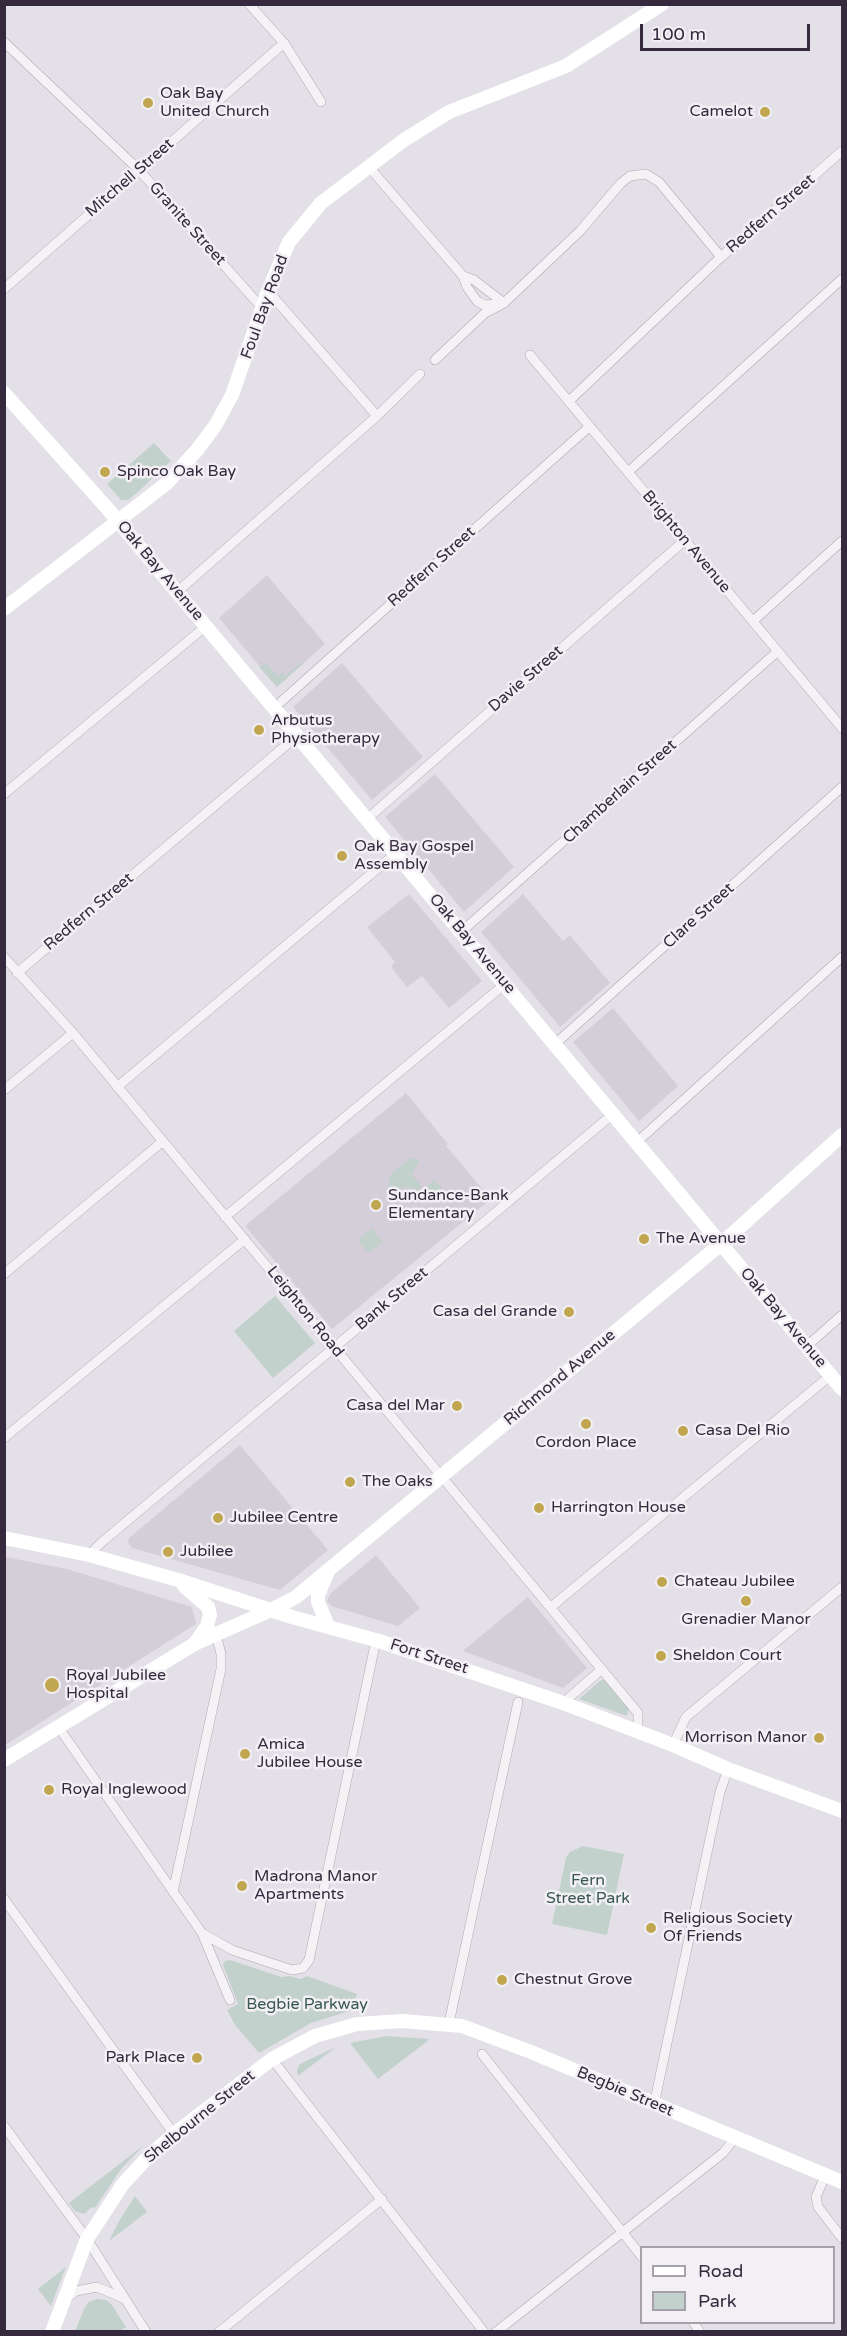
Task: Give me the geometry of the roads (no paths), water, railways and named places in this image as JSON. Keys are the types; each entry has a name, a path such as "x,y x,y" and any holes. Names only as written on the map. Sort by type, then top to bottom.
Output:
{"main road":[{"name":"Foul Bay Road","path":"4,609 159,489 185,465 215,426 232,395 268,291 289,242 321,204 404,140 448,112 566,66 662,4"},
{"name":"Oak Bay Avenue","path":"4,393 118,520 843,1389"},
{"name":"Richmond Avenue","path":"4,1760 196,1643 296,1597 721,1244 843,1135"},
{"name":"Fort Street","path":"4,1538 89,1555 376,1640 563,1703 843,1812"},
{"path":"328,1572 318,1595 318,1602 328,1626"},
{"path":"178,1580 208,1607 210,1615 207,1626 196,1643"},
{"name":"Begbie Street","path":"402,2021 449,2023 462,2026 531,2052 843,2182"},
{"name":"Shelbourne Street","path":"52,2331 87,2239 123,2184 174,2134 272,2059 315,2036 357,2024 402,2021"}],"street":[{"path":"249,4 284,43 321,102"},
{"name":"Granite Street","path":"4,42 139,170 263,309"},
{"name":"Mitchell Street","path":"4,289 284,43"},
{"name":"Redfern Street","path":"569,401 722,257 843,151"},
{"path":"369,166 463,276 477,302 484,305 504,303"},
{"path":"435,360 485,313 504,303 580,231 621,183 630,176 646,174 658,182 722,257"},
{"path":"463,276 474,280 504,303"},
{"path":"628,472 843,279"},
{"path":"268,291 377,416"},
{"name":"Brighton Avenue","path":"531,355 778,651 839,716 843,728"},
{"path":"177,592 377,416 420,374"},
{"name":"Redfern Street","path":"274,708 590,426"},
{"name":"Davie Street","path":"367,819 685,540"},
{"path":"753,621 843,541"},
{"path":"4,794 206,626"},
{"name":"Chamberlain Street","path":"461,932 778,651"},
{"name":"Redfern Street","path":"18,973 297,736"},
{"name":"Clare Street","path":"555,1044 843,787"},
{"path":"117,1087 396,853"},
{"name":"Leighton Road","path":"4,957 73,1033 602,1669 638,1713 638,1731"},
{"path":"637,1142 843,957"},
{"path":"225,1217 505,984"},
{"path":"4,1090 73,1033"},
{"name":"Bank Street","path":"89,1555 613,1114"},
{"path":"4,1274 162,1142"},
{"path":"4,1438 245,1239"},
{"path":"807,1346 843,1315"},
{"path":"551,1607 831,1375"},
{"path":"673,1745 686,1717 843,1587"},
{"path":"173,1892 221,1670 221,1654 216,1634"},
{"path":"202,1933 232,1950 292,1970 303,1968 309,1960 376,1640"},
{"path":"563,1703 602,1669"},
{"path":"449,2023 518,1702"},
{"path":"59,1728 202,1933 230,2000"},
{"path":"654,2105 720,1792 728,1769"},
{"path":"4,1899 174,2134"},
{"path":"482,2054 640,2254"},
{"path":"272,2059 484,2331"},
{"path":"4,2126 87,2239 146,2331"},
{"path":"496,2331 723,2153 735,2138"},
{"path":"825,2176 816,2197 818,2206 843,2238"},
{"path":"219,2331 382,2199"},
{"path":"63,2302 76,2291 97,2287 126,2299"}],"place":[{"name":"Oak Bay United Church","path":"148,103"},
{"name":"Camelot","path":"765,112"},
{"name":"Spinco Oak Bay","path":"105,472"},
{"name":"Arbutus Physiotherapy","path":"259,730"},
{"name":"Oak Bay Gospel Assembly","path":"342,856"},
{"name":"Sundance-Bank Elementary","path":"376,1205"},
{"name":"The Avenue","path":"644,1239"},
{"name":"Casa del Grande","path":"569,1312"},
{"name":"Casa del Mar","path":"457,1406"},
{"name":"Cordon Place","path":"586,1424"},
{"name":"Casa Del Rio","path":"683,1431"},
{"name":"The Oaks","path":"350,1482"},
{"name":"Harrington House","path":"539,1508"},
{"name":"Jubilee Centre","path":"218,1518"},
{"name":"Jubilee","path":"168,1552"},
{"name":"Chateau Jubilee","path":"662,1582"},
{"name":"Grenadier Manor","path":"746,1601"},
{"name":"Sheldon Court","path":"661,1656"},
{"name":"Royal Jubilee Hospital","path":"52,1685"},
{"name":"Morrison Manor","path":"819,1738"},
{"name":"Amica Jubilee House","path":"245,1754"},
{"name":"Royal Inglewood","path":"49,1790"},
{"name":"Madrona Manor Apartments","path":"242,1886"},
{"name":"Religious Society Of Friends","path":"651,1928"},
{"name":"Chestnut Grove","path":"502,1980"},
{"name":"Park Place","path":"197,2058"}],"park label":[{"name":"Fern Street Park","path":"588,1890"},
{"name":"Begbie Parkway","path":"307,2005"}]}
